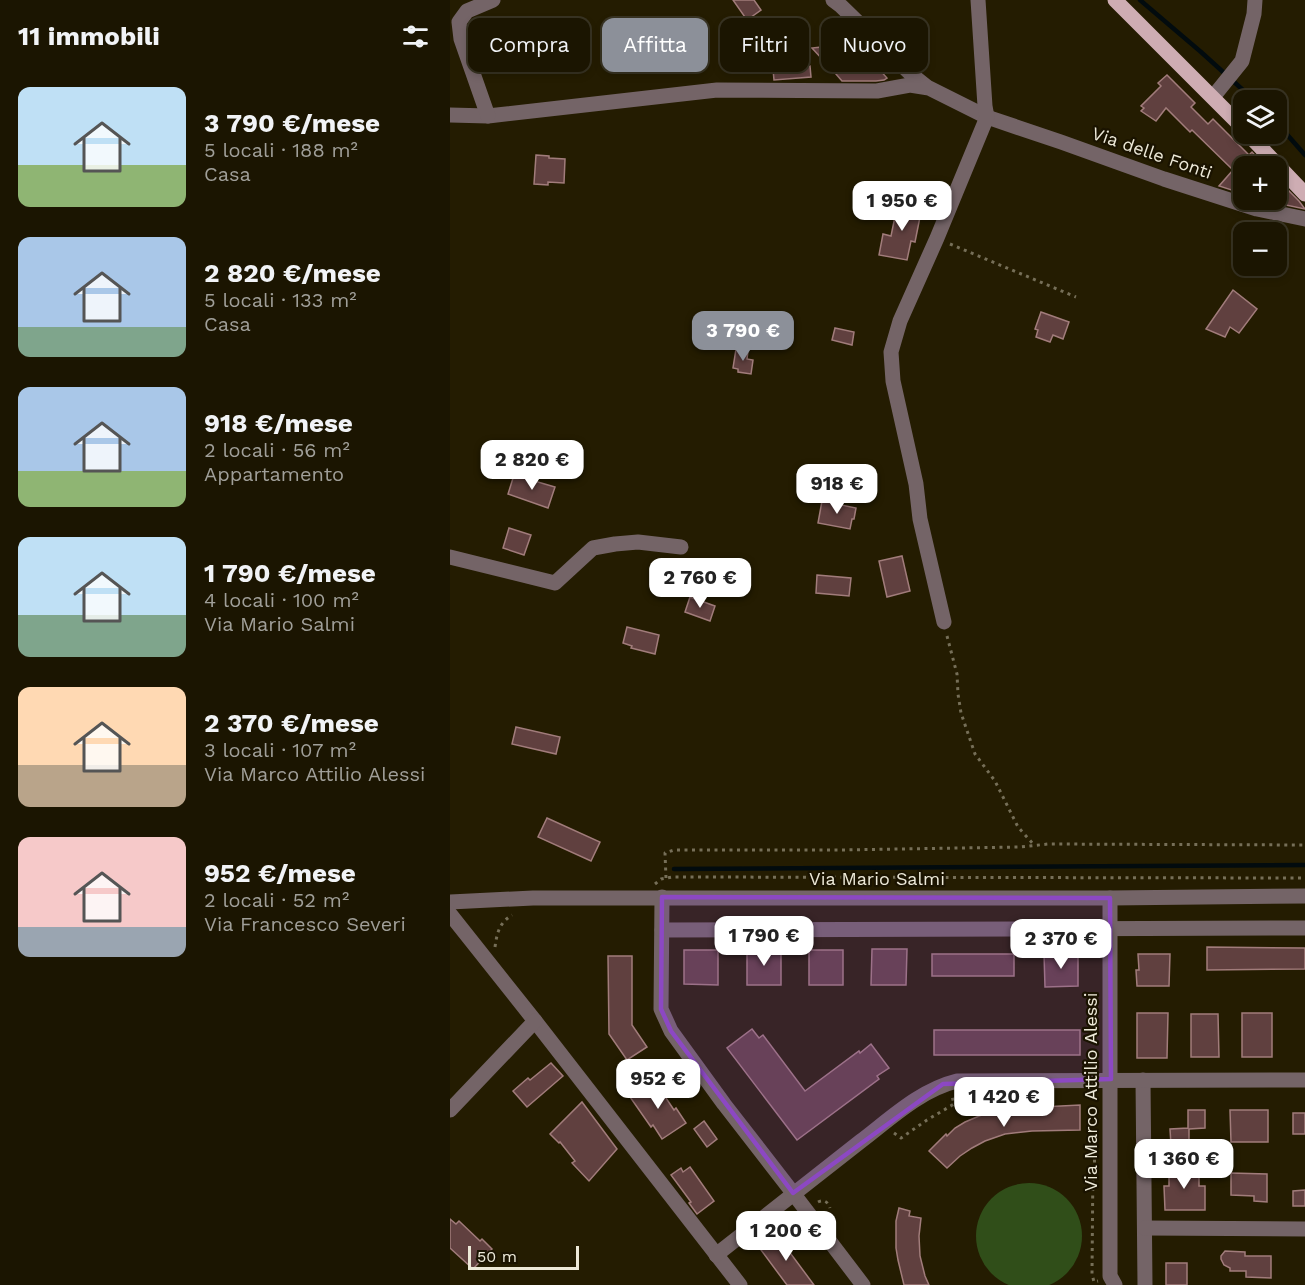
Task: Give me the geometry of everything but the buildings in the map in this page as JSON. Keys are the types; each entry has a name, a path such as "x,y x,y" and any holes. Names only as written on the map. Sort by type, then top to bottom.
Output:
{"main road":[{"path":"1116,0 1217,92 1233,114"},
{"path":"1258,144 1305,194"}],"street":[{"path":"488,116 461,39 459,22 462,5 494,0"},
{"path":"833,0 910,74 929,88"},
{"path":"944,622 920,519 916,484 893,381 891,352 900,321 938,238 987,117 978,0"},
{"path":"1217,92 1240,64 1254,14 1255,0"},
{"name":"Via delle Fonti","path":"450,115 488,116 717,90 877,91 910,85 929,88 987,117 1164,179 1247,206 1305,219"},
{"path":"450,557 555,583 593,548 638,543 681,548"},
{"name":"Via Mario Salmi","path":"450,903 533,898 645,897 1305,896"},
{"path":"662,897 661,1009 671,1031 863,1285"},
{"name":"Via Marco Attilio Alessi","path":"1110,898 1110,1276 1115,1285"},
{"path":"450,914 740,1285"},
{"path":"662,930 1305,928"},
{"path":"450,1110 535,1021"},
{"path":"716,1255 917,1099 943,1084 957,1081 1111,1079 1305,1080"},
{"path":"1143,1080 1145,1285"},
{"path":"1145,1228 1305,1229"}],"path":[{"path":"938,238 1076,297"},
{"path":"947,637 957,674 961,714 975,754 995,781 1018,827 1035,846"},
{"path":"666,878 665,853 674,850 838,850 1048,844 1305,845"},
{"path":"645,897 652,886 666,878 1305,878"},
{"path":"496,953 499,928 514,913"},
{"path":"1080,942 1089,948 1098,963"},
{"path":"893,1132 901,1138 954,1104 951,1094"},
{"path":"1097,1161 1093,1161 1092,1274 1094,1282 1101,1281 1103,1285"},
{"path":"814,1206 824,1201 830,1208"}],"highlighted area":[{"path":"662,897 1110,898 1111,1079 943,1084 793,1193 671,1031 661,1009"}],"green space":[{"path":"1019,1184 1039,1184 1058,1192 1073,1207 1081,1226 1081,1246 1073,1265 1058,1280 1046,1286 1012,1286 1000,1280 985,1265 977,1246 977,1226 985,1207 1000,1192"}],"waterway":[{"path":"1140,0 1243,90"},
{"path":"1287,135 1305,155"},
{"path":"674,869 1305,865"}]}
